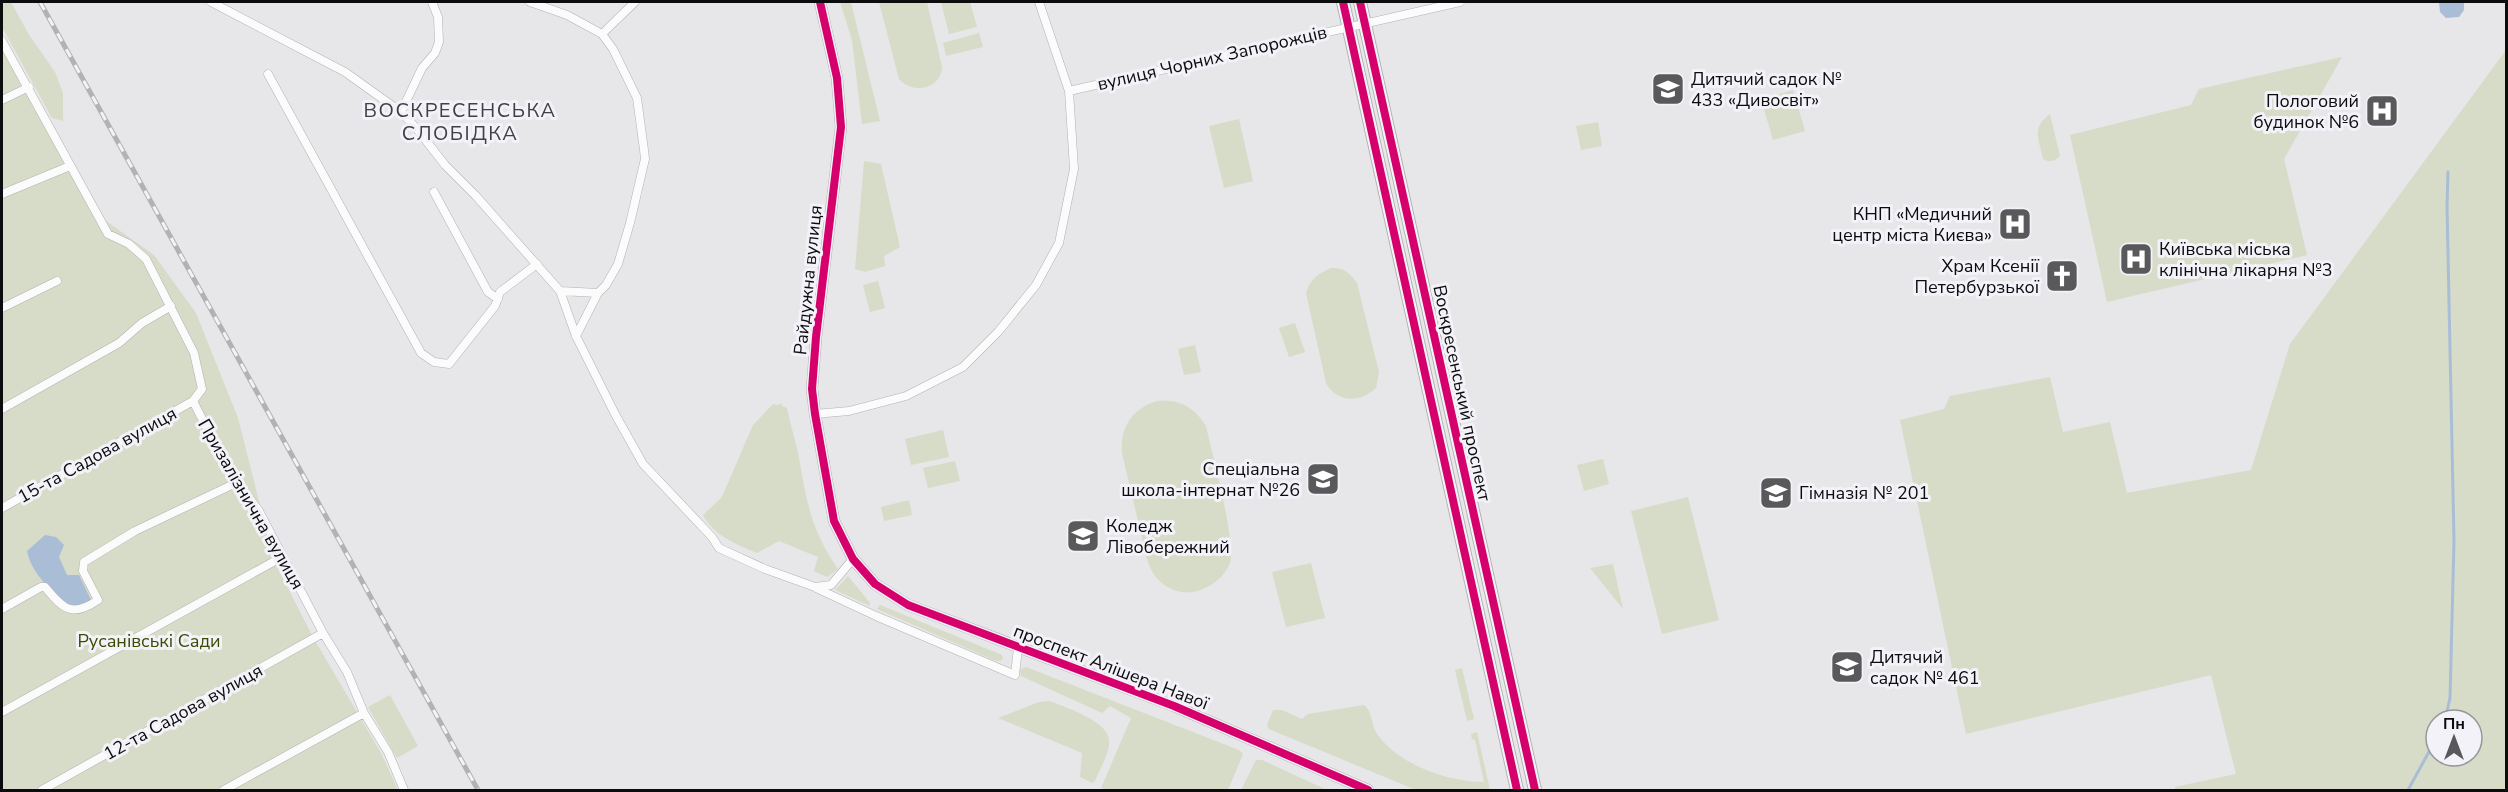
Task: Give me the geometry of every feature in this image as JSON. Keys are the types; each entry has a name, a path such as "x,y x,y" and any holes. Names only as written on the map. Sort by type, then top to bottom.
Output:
{"main road":[{"name":"Воскресенський проспект","path":"1343,2 1517,790"},
{"name":"Воскресенський проспект","path":"1360,2 1535,790"}],"street":[{"path":"211,2 345,72 401,112 445,165 560,291 576,336 643,464 712,537 719,548 765,569 815,587 876,616 1015,675 1018,648"},
{"path":"401,112 422,68 435,53 440,42 438,17 432,2"},
{"path":"530,2 567,15 602,34 613,49 637,98 645,159 630,223 618,264 606,285 598,293 576,336"},
{"path":"602,34 635,2"},
{"name":"Райдужна вулиця","path":"820,2 837,78 841,127 816,336 812,390 834,521 853,559"},
{"path":"815,414 849,411 906,396 963,368 1013,314 1036,285 1059,243 1074,169 1069,92 1039,2"},
{"name":"вулиця Чорних Запорожців","path":"1069,92 1460,2"},
{"name":"Призалізнична вулиця","path":"2,41 108,234 129,244 146,259 194,353 202,390 193,401 227,468 259,511 323,633 347,672 364,713 388,752 404,790"},
{"path":"268,74 421,353 434,362 448,364 498,299 500,292 537,264"},
{"path":"2,100 29,87"},
{"path":"2,194 70,166"},
{"path":"434,192 488,292 498,299"},
{"path":"2,308 57,280"},
{"path":"560,291 598,293"},
{"path":"2,409 119,343 142,323 171,306"},
{"name":"15-та Садова вулиця","path":"2,508 193,401"},
{"path":"2,609 41,587 45,587 58,603 72,611 85,609 98,600 83,571 84,562 135,531 238,482"},
{"path":"2,712 282,557"},
{"path":"815,587 831,585 853,559"},
{"name":"проспект Алішера Навої","path":"853,559 875,584 908,605 1174,706 1368,790"},
{"name":"12-та Садова вулиця","path":"42,790 323,633"},
{"path":"224,790 364,713"}],"green space":[{"path":"2,2 11,2 29,35 55,72 63,93 63,121 52,118 2,27"},
{"path":"840,2 851,2 880,121 862,124 852,40"},
{"path":"879,2 927,2 942,67 937,80 932,85 911,87 899,79"},
{"path":"941,2 970,2 977,27 949,34"},
{"path":"979,33 983,47 946,56 943,43"},
{"name":"Русанівські Сади","path":"2,36 106,221 154,255 196,313 238,418 274,561 314,639 381,753 398,790 2,790"},
{"path":"2506,50 2506,790 2175,790 2175,787 2236,774 2211,675 1966,734 1900,420 1944,409 1950,396 2050,377 2063,432 2110,422 2127,493 2251,470 2290,344"},
{"path":"2342,57 2284,159 2307,255 2107,302 2070,135 2191,105 2199,89"},
{"path":"1793,90 1805,131 1773,140 1761,99"},
{"path":"2050,114 2060,156 2050,161 2043,159 2038,140 2038,129"},
{"path":"1239,119 1253,181 1224,188 1209,126"},
{"path":"1598,122 1602,146 1581,150 1576,126"},
{"path":"864,161 881,164 900,247 884,256 885,266 865,272 855,269"},
{"path":"1331,268 1346,271 1357,283 1379,372 1376,388 1356,398 1349,399 1336,394 1326,383 1306,293 1315,278"},
{"path":"878,281 885,308 870,312 863,285"},
{"path":"1295,323 1305,352 1289,357 1279,328"},
{"path":"1195,345 1201,372 1184,375 1178,349"},
{"path":"1157,401 1173,401 1186,406 1197,414 1206,426 1227,517 1230,563 1216,582 1193,592 1172,589 1162,583 1151,570 1122,453 1123,435 1129,420 1148,404"},
{"path":"781,403 787,408 811,516 822,542 838,569 827,577 814,571 818,557 779,541 757,553 719,534 703,515 721,498 753,425 773,404"},
{"path":"943,430 949,457 911,465 905,439"},
{"path":"1603,459 1609,484 1584,491 1577,465"},
{"path":"955,461 960,481 928,488 923,468"},
{"path":"1688,497 1719,620 1662,634 1631,511"},
{"path":"909,500 912,515 884,521 881,507"},
{"path":"1311,563 1325,618 1286,627 1272,572"},
{"path":"1613,564 1623,609 1590,568"},
{"path":"848,576 870,603 870,606 835,590"},
{"path":"880,605 1002,655 1003,658 1001,661 996,661 877,609"},
{"path":"1026,667 1239,750 1243,754 1228,790 1108,790 1101,788 1131,718 1110,706 1102,713 1021,676 1020,670"},
{"path":"1462,668 1474,719 1467,721 1455,670"},
{"path":"390,695 418,746 397,758 368,707"},
{"path":"1050,701 1095,721 1107,734 1108,751 1092,783 1080,777 1082,753 998,718 1039,702"},
{"path":"1364,705 1369,711 1377,734 1398,755 1425,770 1455,779 1484,782 1475,740 1472,739 1471,734 1477,732 1490,790 1416,790 1269,729 1267,725 1273,710 1282,710 1302,719 1308,714"},
{"path":"1256,760 1262,760 1327,790 1241,790"}],"water":[{"path":"2439,2 2464,2 2464,10 2459,17 2446,18 2440,12"},
{"path":"45,535 56,537 64,545 59,557 67,575 79,575 92,602 71,608 38,576 27,551"}],"waterway":[{"path":"2448,172 2454,541 2450,698 2448,708"},
{"path":"2408,790 2424,761"}],"railway":[{"path":"40,2 478,790"}],"cycle path":[{"path":"820,2 837,78 841,127 812,389 834,521 853,559 875,584 908,605 1174,706 1368,790"},
{"path":"1343,2 1517,790"},
{"path":"1360,2 1535,790"}],"place":[{"name":"Дитячий садок № 433 «Дивосвіт»","path":"1668,89"},
{"name":"Пологовий будинок №6","path":"2382,111"},
{"name":"КНП «Медичний центр міста Києва»","path":"2015,224"},
{"name":"Київська міська клінічна лікарня №3","path":"2136,259"},
{"name":"Храм Ксенії Петербурзької","path":"2062,276"},
{"name":"Спеціальна школа-інтернат №26","path":"1323,479"},
{"name":"Гімназія № 201","path":"1776,493"},
{"name":"Коледж Лівобережний","path":"1083,536"},
{"name":"Дитячий садок № 461","path":"1847,667"}],"district":[{"name":"ВОСКРЕСЕНСЬКА СЛОБІДКА","path":"460,122"}]}
